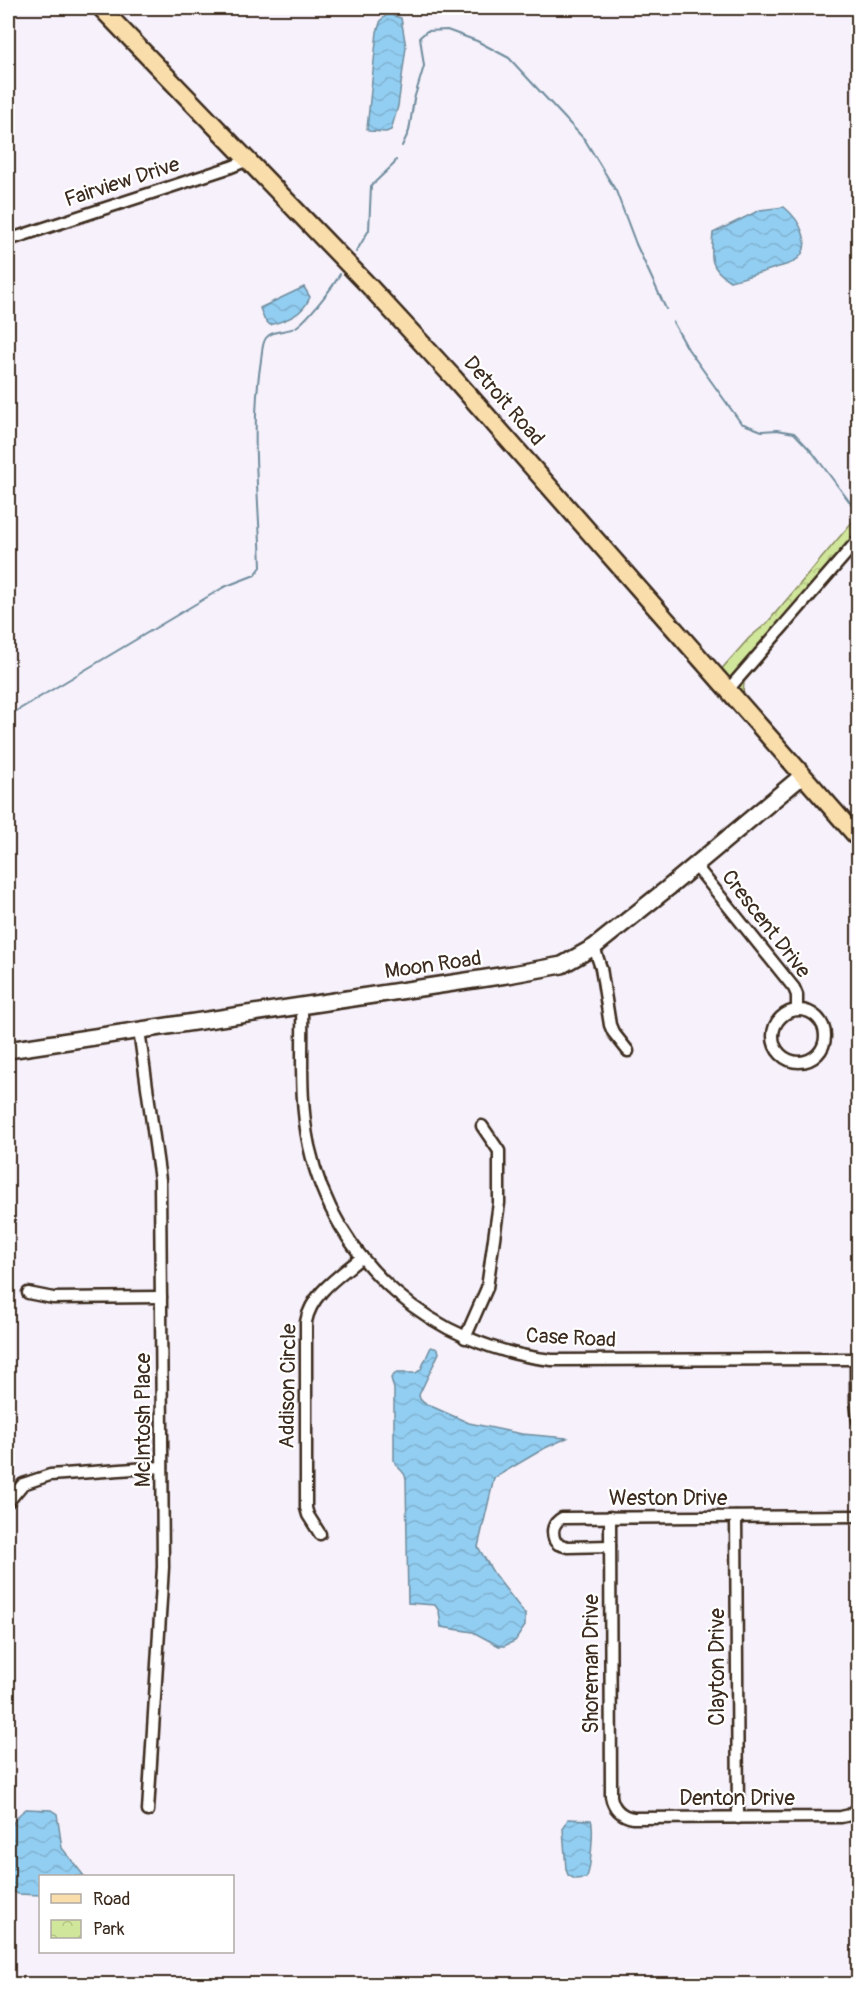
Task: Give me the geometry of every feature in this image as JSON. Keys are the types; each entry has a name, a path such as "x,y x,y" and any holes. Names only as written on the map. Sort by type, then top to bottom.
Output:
{"main road":[{"name":"Detroit Road","path":"101,8 369,286 453,377 858,838"}],"street":[{"name":"Fairview Drive","path":"8,240 248,160"},
{"path":"727,691 858,540"},
{"name":"Moon Road","path":"8,1050 555,968 594,947 802,776"},
{"name":"Crescent Drive","path":"695,865 794,988 797,995 797,1009"},
{"path":"594,947 601,968 610,1025 628,1051"},
{"name":"Case Road","path":"302,1005 304,1105 312,1157 333,1214 362,1257 390,1288 416,1310 465,1338 515,1354 560,1360 857,1359"},
{"name":"Crescent Drive","path":"797,1009 805,1010 820,1019 825,1035 820,1052 807,1062 798,1063 781,1056 772,1041 775,1023 788,1011 797,1009"},
{"name":"McIntosh Place","path":"139,1030 160,1172 164,1567 148,1811"},
{"path":"465,1338 487,1288 500,1203 499,1151 482,1126"},
{"name":"Addison Circle","path":"320,1534 306,1508 306,1322 320,1294 362,1257"},
{"path":"28,1293 53,1298 161,1298"},
{"path":"857,1359 858,1420"},
{"path":"8,1502 23,1484 50,1475 162,1467"},
{"name":"Weston Drive","path":"610,1546 564,1546 555,1541 553,1532 556,1523 562,1518 858,1516"},
{"name":"Shoreman Drive","path":"610,1517 611,1796 616,1810"},
{"name":"Clayton Drive","path":"736,1517 738,1818"},
{"name":"Denton Drive","path":"616,1810 633,1818 738,1818 841,1817 850,1815 858,1808"}],"green space":[{"path":"858,515 858,549 744,682 743,695 718,673 749,638 767,623"}],"water":[{"path":"388,14 401,18 406,47 398,106 391,130 369,131 367,129 377,32 381,20"},
{"path":"784,207 800,226 803,234 805,242 800,256 789,264 730,281 723,276 714,266 713,233 760,210"},
{"path":"304,287 310,297 299,312 288,319 270,325 264,319 260,308"},
{"path":"431,1347 438,1349 439,1353 419,1395 424,1403 469,1423 522,1434 567,1438 545,1448 494,1478 478,1547 494,1574 525,1614 525,1626 515,1641 504,1646 499,1646 473,1632 441,1627 439,1611 435,1605 408,1603 406,1479 394,1460 394,1389 391,1378 396,1373 416,1373 421,1369"},
{"path":"26,1809 51,1810 57,1814 62,1848 83,1875 39,1875 39,1895 18,1894 11,1890 8,1850 12,1825"},
{"path":"568,1819 591,1820 592,1849 586,1878 575,1879 568,1875 566,1869 563,1829"}],"waterway":[{"path":"402,146 409,131 414,99 424,66 420,37 427,31 447,30 477,41 509,58 585,140 616,191 636,244 666,309"},
{"path":"356,252 369,230 371,186 396,160"},
{"path":"8,716 224,587 255,575 261,567 256,411 262,348 266,338 272,333 292,329 301,323 340,274"},
{"path":"673,322 688,349 741,423 762,431 777,430 794,433 813,453 858,513"}]}
